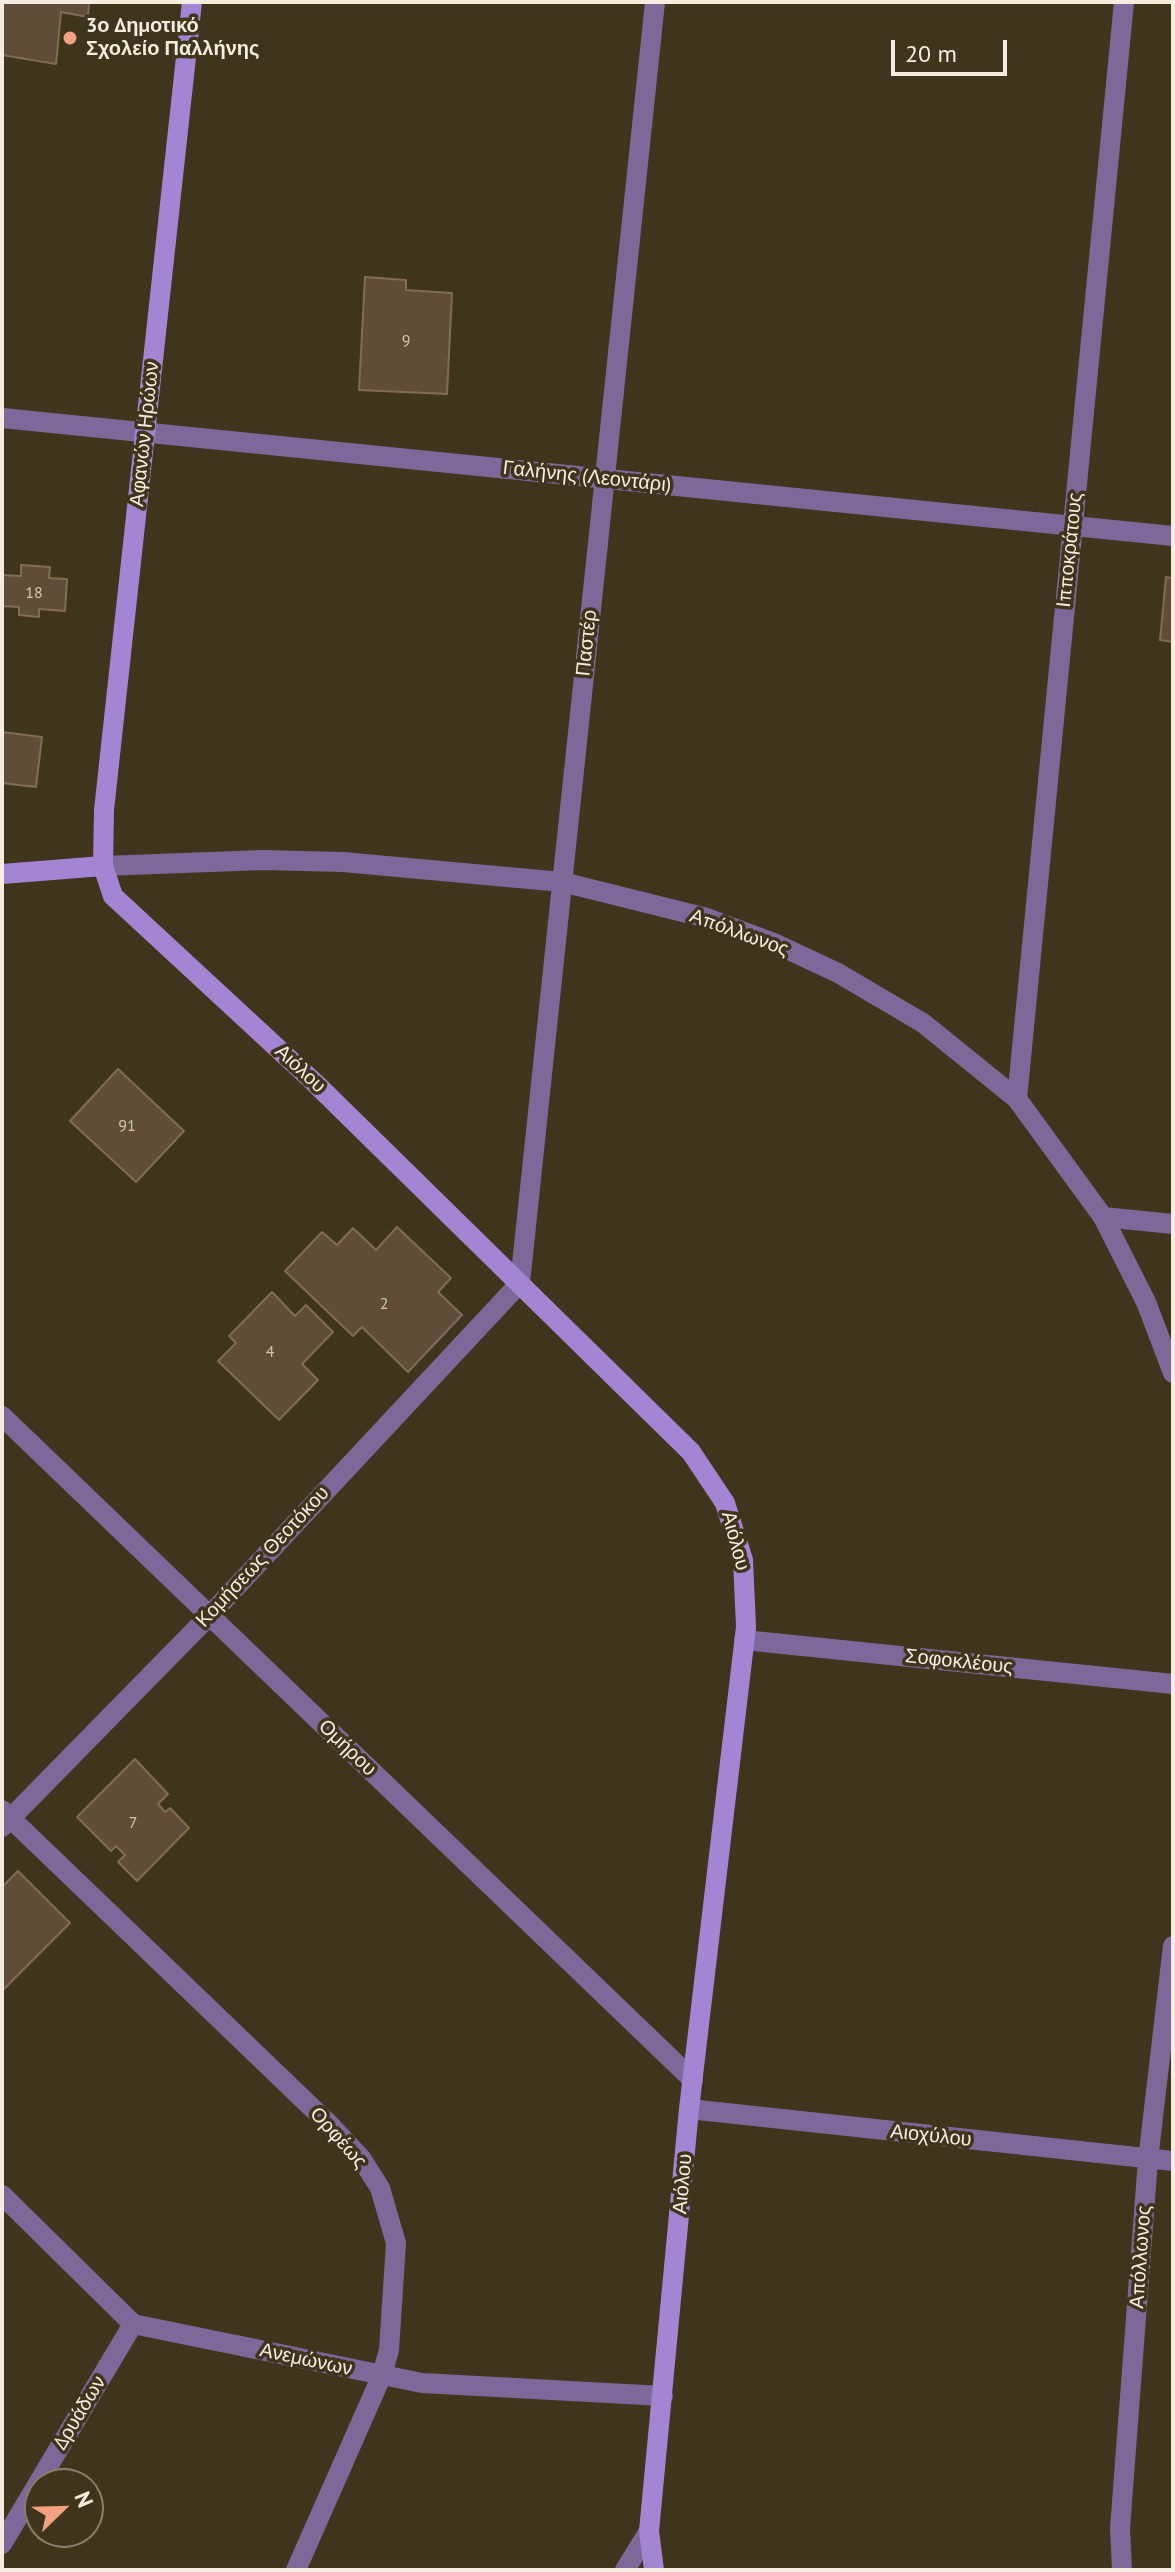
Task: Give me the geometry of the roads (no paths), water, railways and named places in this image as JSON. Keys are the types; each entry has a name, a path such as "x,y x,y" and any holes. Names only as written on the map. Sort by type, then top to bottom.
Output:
{"street":[{"name":"Αφανών Ηρώων","path":"103,866 104,810 192,2"},
{"name":"Παστέρ","path":"520,1283 655,2"},
{"name":"Ιπποκράτους","path":"1017,1099 1124,2"},
{"name":"Γαλήνης (Λεοντάρι)","path":"2,418 1173,536"},
{"name":"Απόλλωνος","path":"103,866 263,860 343,862 562,882 707,918 774,943 838,973 923,1023 1017,1099 1103,1217 1146,1302 1173,1373"},
{"path":"2,874 103,866"},
{"name":"Αιόλου","path":"103,866 113,896 314,1082 691,1452 725,1503 743,1560 744,1640 689,2109 649,2531 654,2570"},
{"path":"1103,1217 1173,1224"},
{"name":"Κομήσεως Θεοτόκου","path":"5,1818 209,1616 520,1283"},
{"name":"Ομήρου","path":"2,1416 693,2080"},
{"name":"Σοφοκλέους","path":"744,1640 1173,1684"},
{"name":"Ορφέως","path":"5,1818 361,2158 380,2188 396,2243 394,2308 382,2375 296,2570"},
{"name":"Απόλλωνος","path":"1122,2570 1120,2528 1148,2160 1173,1946"},
{"name":"Αιοχύλου","path":"689,2109 1173,2161"},
{"path":"4,2200 133,2324"},
{"name":"Ανεμώνων","path":"133,2324 422,2383 663,2396"},
{"name":"Δρυάδων","path":"2,2544 133,2324"},
{"path":"625,2570 649,2531"}],"place":[{"name":"3ο Δημοτικό Σχολείο Παλλήνης","path":"70,38"}]}
